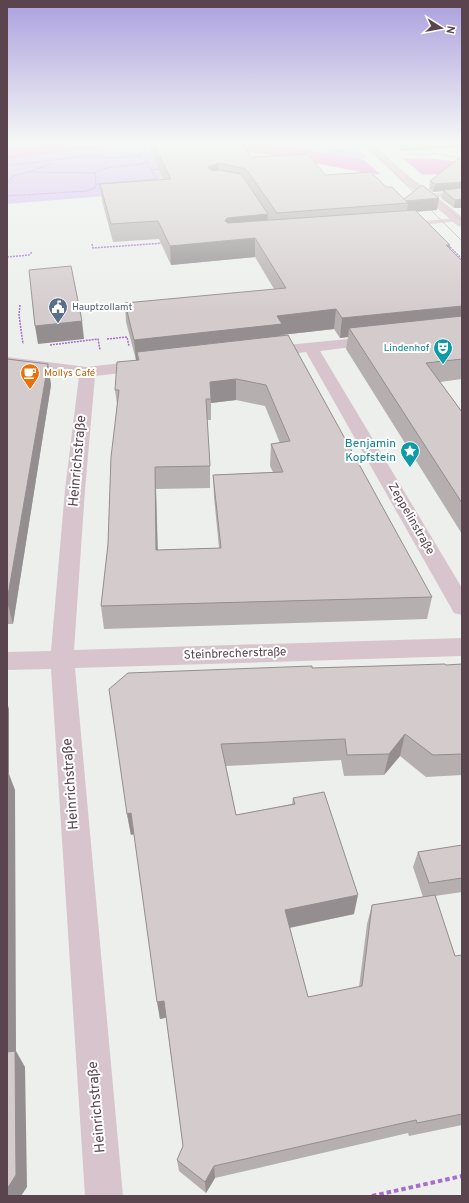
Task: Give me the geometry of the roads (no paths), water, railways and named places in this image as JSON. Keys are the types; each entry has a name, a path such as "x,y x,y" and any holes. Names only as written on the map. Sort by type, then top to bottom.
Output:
{"main road":[{"path":"424,199 442,221 452,230"},
{"path":"434,199 460,221"}],"street":[{"path":"255,354 393,338"},
{"name":"Zeppelinstraße","path":"311,348 462,607"},
{"path":"7,362 95,371 161,364"},
{"name":"Heinrichstraße","path":"95,371 75,490 62,659 104,1196"},
{"name":"Steinbrecherstraße","path":"7,661 462,648"}],"lane":[{"path":"403,224 460,221"}],"tram line":[{"path":"421,199 462,241"},
{"path":"435,199 462,221"}],"place":[{"name":"Hauptzollamt","path":"58,324"},
{"name":"Lindenhof","path":"443,365"},
{"name":"Mollys Café","path":"30,390"},
{"name":"Benjamin Kopfstein","path":"410,468"}]}
